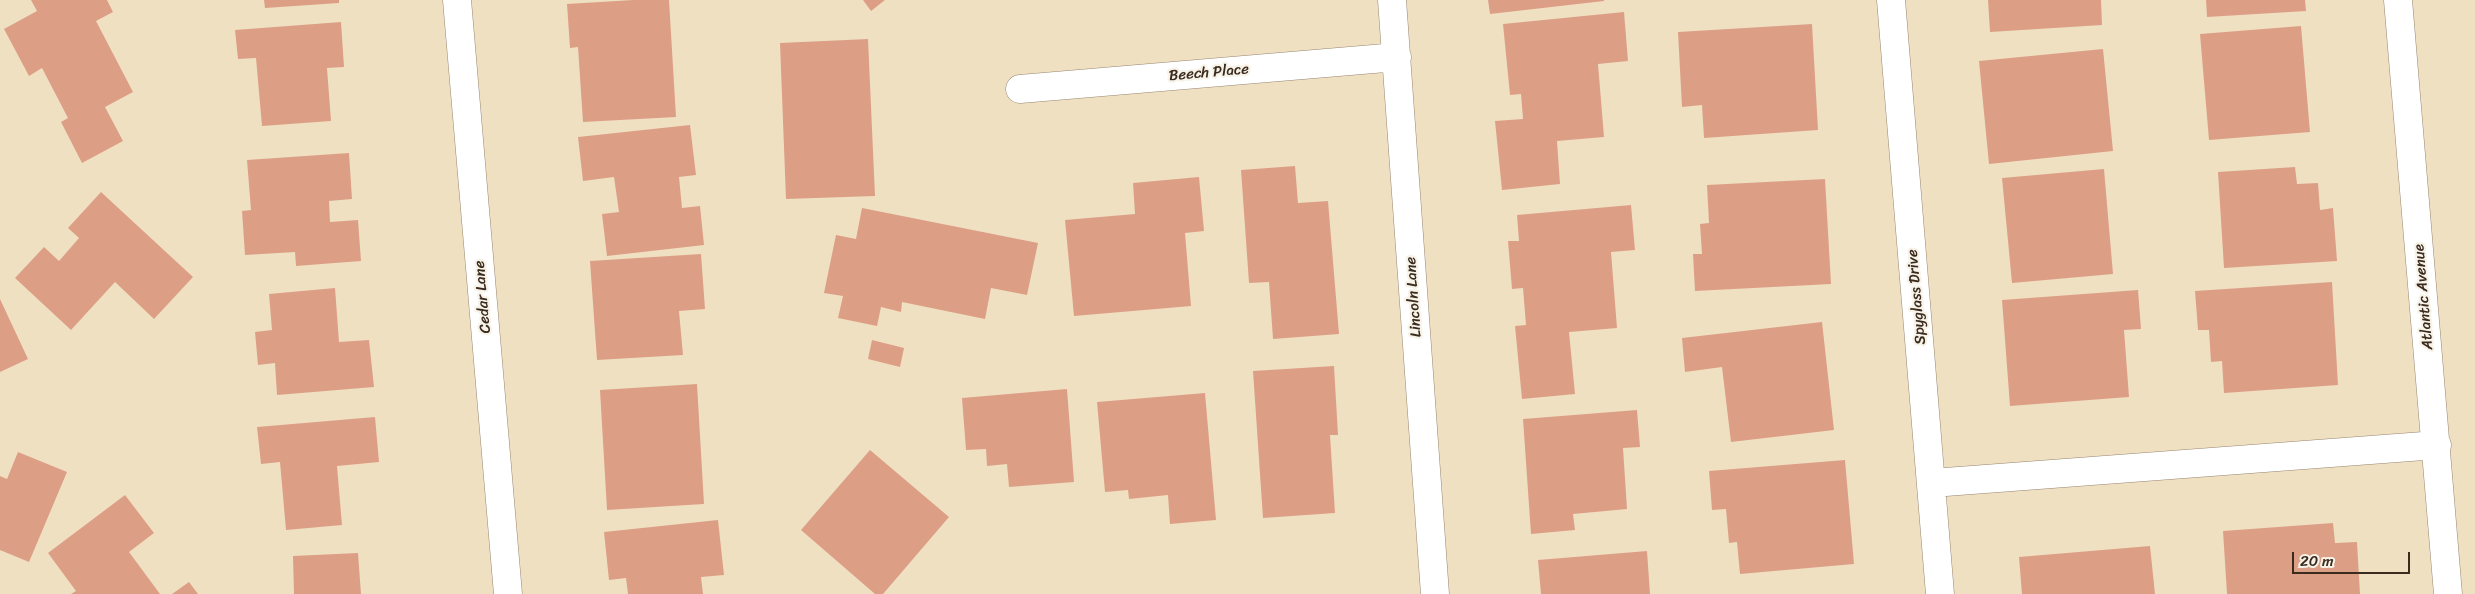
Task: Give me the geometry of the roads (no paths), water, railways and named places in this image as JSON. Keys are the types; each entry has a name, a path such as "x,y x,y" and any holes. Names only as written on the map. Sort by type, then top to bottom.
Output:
{"street":[{"name":"Cedar Lane","path":"457,0 508,594"},
{"name":"Lincoln Lane","path":"1392,0 1436,594"},
{"name":"Spyglass Drive","path":"1892,0 1940,594"},
{"name":"Atlantic Avenue","path":"2398,0 2448,594"},
{"name":"Beech Place","path":"1020,89 1397,58"},
{"path":"1932,483 2436,445"}]}
